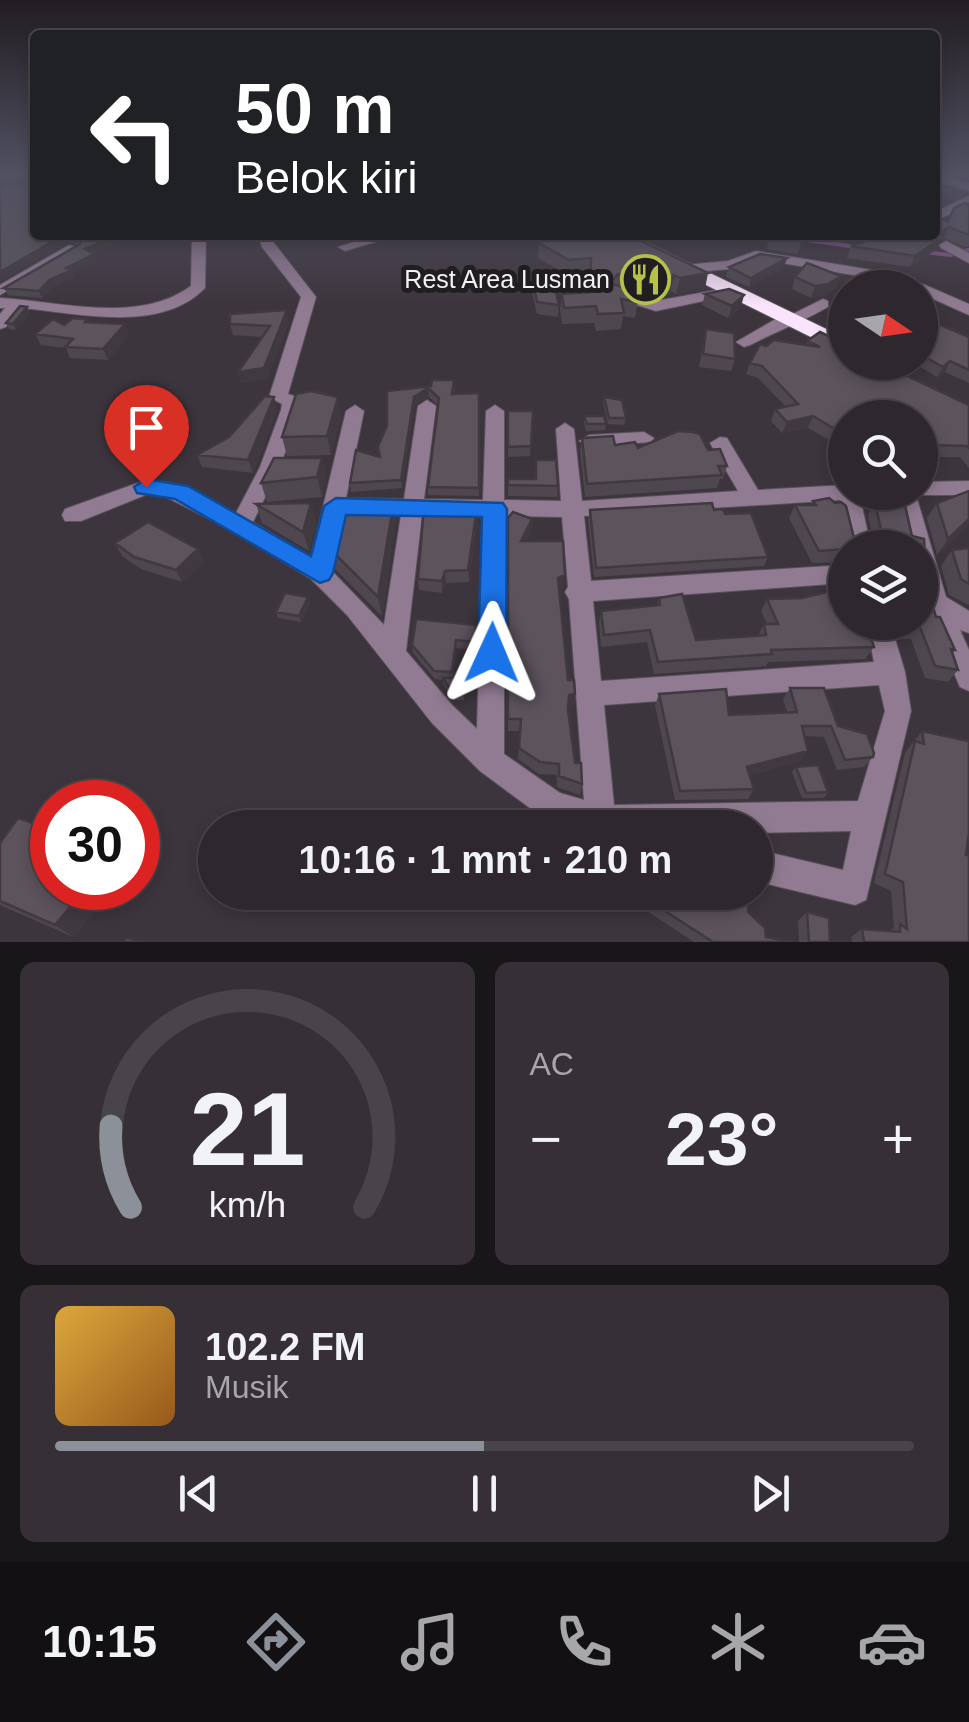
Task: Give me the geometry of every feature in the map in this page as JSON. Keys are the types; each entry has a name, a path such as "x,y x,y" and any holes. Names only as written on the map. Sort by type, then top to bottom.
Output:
{"highway":[{"path":"625,240 828,339"}],"street":[{"path":"0,324 8,303 136,311 188,298 199,285 199,240"},
{"path":"241,525 279,467 291,401 278,398 310,294 266,240"},
{"path":"345,246 370,240"},
{"path":"0,291 74,248"},
{"path":"950,248 969,259"},
{"path":"684,268 730,265 756,255 844,270"},
{"path":"0,273 18,279"},
{"path":"618,297 656,306 728,292"},
{"path":"938,296 969,310"},
{"path":"744,342 823,304"},
{"path":"69,327 88,308"},
{"path":"392,657 428,406"},
{"path":"320,573 336,506 334,466 355,410"},
{"path":"490,761 496,411"},
{"path":"599,810 566,436 644,438"},
{"path":"720,443 751,496"},
{"path":"72,515 133,491 164,488 180,492 241,525 320,573 490,761 554,806 567,810"},
{"path":"938,489 969,488"},
{"path":"336,506 571,509 828,493"},
{"path":"577,592 828,575"},
{"path":"938,604 969,623"},
{"path":"938,608 969,679"},
{"path":"773,869 854,889 869,816 898,712 883,640"},
{"path":"589,694 892,672"},
{"path":"773,819 869,816"}],"building":[{"path":"0,218 30,218 30,240 55,240 0,272"},
{"path":"940,218 948,222 950,218 969,218 969,235 949,227 940,233"},
{"path":"81,240 106,240 85,249 94,254 66,268 72,270 49,280 39,291 4,288"},
{"path":"639,240 708,273 680,278 673,275 673,279 659,281 618,274 610,283 639,293 638,302 621,299 624,313 598,314 596,306 564,308 562,294 590,292 591,258 569,260 539,243"},
{"path":"869,240 939,240 915,256 851,246"},
{"path":"760,254 787,258 751,278 729,267"},
{"path":"807,263 828,271 828,284 815,286 795,277"},
{"path":"552,277 559,305 537,302 533,280"},
{"path":"729,289 744,295 732,306 705,294"},
{"path":"20,306 27,307 13,324 6,323"},
{"path":"287,310 264,368 238,372 270,326 230,324 230,314"},
{"path":"73,318 125,324 103,349 65,347 73,339 35,334 53,319 64,325"},
{"path":"938,324 969,337 969,370 950,361 943,367 938,364"},
{"path":"706,329 734,333 735,359 703,354"},
{"path":"820,332 828,336 828,380 916,380 969,405 969,448 938,445 938,400 828,400 828,425 813,416 787,422 775,409 798,404 762,366 750,363 760,344 766,346 774,340 820,347 807,341"},
{"path":"432,380 454,380 452,394 479,393 479,488 428,487 439,398 428,388 414,397 401,480 350,483 356,450 380,457 378,446 387,426 387,391 431,386"},
{"path":"311,391 338,397 327,436 282,437 296,394"},
{"path":"265,396 274,397 248,460 197,455 229,437"},
{"path":"604,397 622,400 626,418 609,418"},
{"path":"508,411 533,411 531,446 508,447"},
{"path":"584,416 604,416 606,424 587,424"},
{"path":"678,431 700,434 708,450 720,449 727,466 718,466 722,475 587,484 582,438 613,436 615,445 635,442 638,448"},
{"path":"274,458 322,458 317,477 261,483"},
{"path":"536,460 556,460 558,486 508,485 508,479 536,479"},
{"path":"969,491 969,519 948,539 938,506 938,503"},
{"path":"828,498 828,510 847,510 852,530 828,530 828,550 819,551 795,505 816,505 813,501"},
{"path":"394,501 378,597 331,550 341,502"},
{"path":"311,503 303,532 256,504"},
{"path":"712,503 714,510 723,509 725,514 751,513 768,557 596,568 590,510"},
{"path":"424,507 477,508 468,570 445,571 442,581 418,579"},
{"path":"877,510 906,510 911,530 881,530"},
{"path":"513,512 532,519 521,541 563,541 565,575 558,578 568,680 574,680 575,694 569,695 568,710 582,784 559,776 559,764 540,762 519,748 521,719 508,719 508,518"},
{"path":"148,522 198,549 176,570 134,557 115,543"},
{"path":"969,548 969,584 961,579 952,550"},
{"path":"828,592 828,640 871,640 874,647 771,650 772,654 658,662 650,630 604,635 601,611 660,605 659,598 682,594 696,640 766,635 764,624 778,624 767,599 802,598"},
{"path":"285,593 308,597 299,616 276,612"},
{"path":"940,617 955,650 951,649 958,670 935,666 925,640 938,640"},
{"path":"416,619 476,625 475,642 456,640 452,672 434,671 412,645"},
{"path":"443,678 463,678 463,694 453,694"},
{"path":"790,688 824,688 838,726 867,734 873,757 845,760 831,726 802,726 808,751 747,767 754,789 680,791 659,694 726,689 729,715 797,712"},
{"path":"922,731 969,741 969,942 864,942 862,929 900,932 900,924 907,929 903,882 885,874 915,741 924,744"},
{"path":"818,765 828,792 806,793 796,767"},
{"path":"18,818 30,822 30,910 68,910 55,925 0,901 0,843"},
{"path":"664,910 748,910 765,928 766,937 792,942 713,942"},
{"path":"807,912 829,918 830,942 809,942"}],"waterway":[{"path":"807,240 857,247"},
{"path":"924,252 950,255 969,250"}],"place":[{"name":"Rest Area Lusman","path":"645,279"}],"route":[{"path":"146,487 180,492 320,573 336,506 495,509 492,653"}]}
